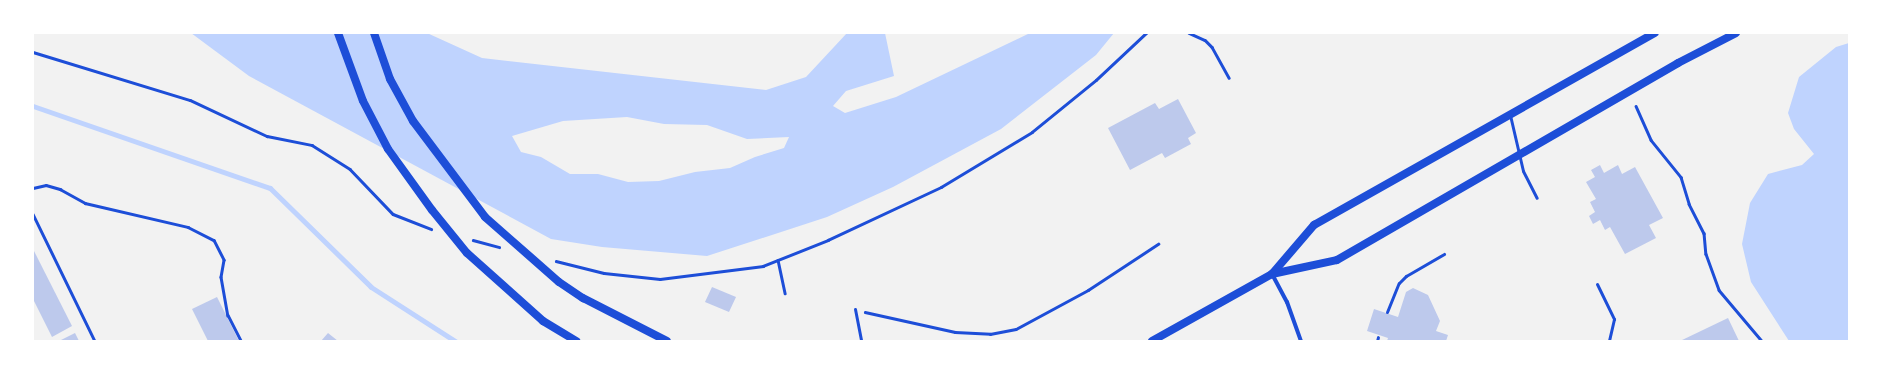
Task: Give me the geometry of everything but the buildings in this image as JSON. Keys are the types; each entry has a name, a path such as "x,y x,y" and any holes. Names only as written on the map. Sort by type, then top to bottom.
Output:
{"main road":[{"path":"338,33 363,101 388,149 467,253 544,321 576,341"},
{"path":"374,33 390,79 412,121 454,178 486,217 559,282 583,298 667,341"},
{"path":"1272,274 1314,225 1655,33"},
{"path":"1152,341 1272,274 1337,260 1678,63 1736,33"}],"street":[{"path":"1272,274 1287,302 1301,341"}],"lane":[{"path":"1510,115 1523,171 1537,198"},
{"path":"1387,312 1399,283 1406,276 1444,254"},
{"path":"1597,284 1614,319 1609,341"},
{"path":"855,309 861,341"},
{"path":"1377,341 1378,337"}],"path":[{"path":"554,261 604,273 660,279 763,266 941,187 1032,132 1096,80 1146,33"},
{"path":"1189,33 1205,40 1212,47 1229,78"},
{"path":"33,52 190,100 267,136 312,145 350,169 393,214 432,230"},
{"path":"1636,106 1651,140 1681,177 1689,204 1704,233 1706,254 1719,290 1762,341"},
{"path":"33,188 46,185 60,188 85,203 188,227 214,240 221,249 224,260 221,277 228,315 241,341"},
{"path":"33,214 95,341"},
{"path":"470,239 501,247"},
{"path":"855,309 904,323 955,332 990,334 1016,329 1088,290 1158,244"},
{"path":"778,260 785,293"}],"water":[{"path":"191,33 427,33 482,58 766,90 806,77 847,33 885,33 894,76 846,91 833,106 845,113 896,97 1030,33 1114,33 1096,55 1001,129 893,187 827,217 707,256 602,247 551,239 249,76","holes":["627,117 664,124 707,125 747,139 789,137 784,148 755,157 730,168 695,172 659,181 628,182 598,174 570,174 541,157 521,152 512,136 563,121"]},
{"path":"1849,43 1849,341 1789,341 1751,282 1742,244 1750,203 1768,174 1802,165 1814,154 1794,129 1788,113 1799,77 1836,47"}],"waterway":[{"path":"33,106 270,188 371,287 455,341"}]}
